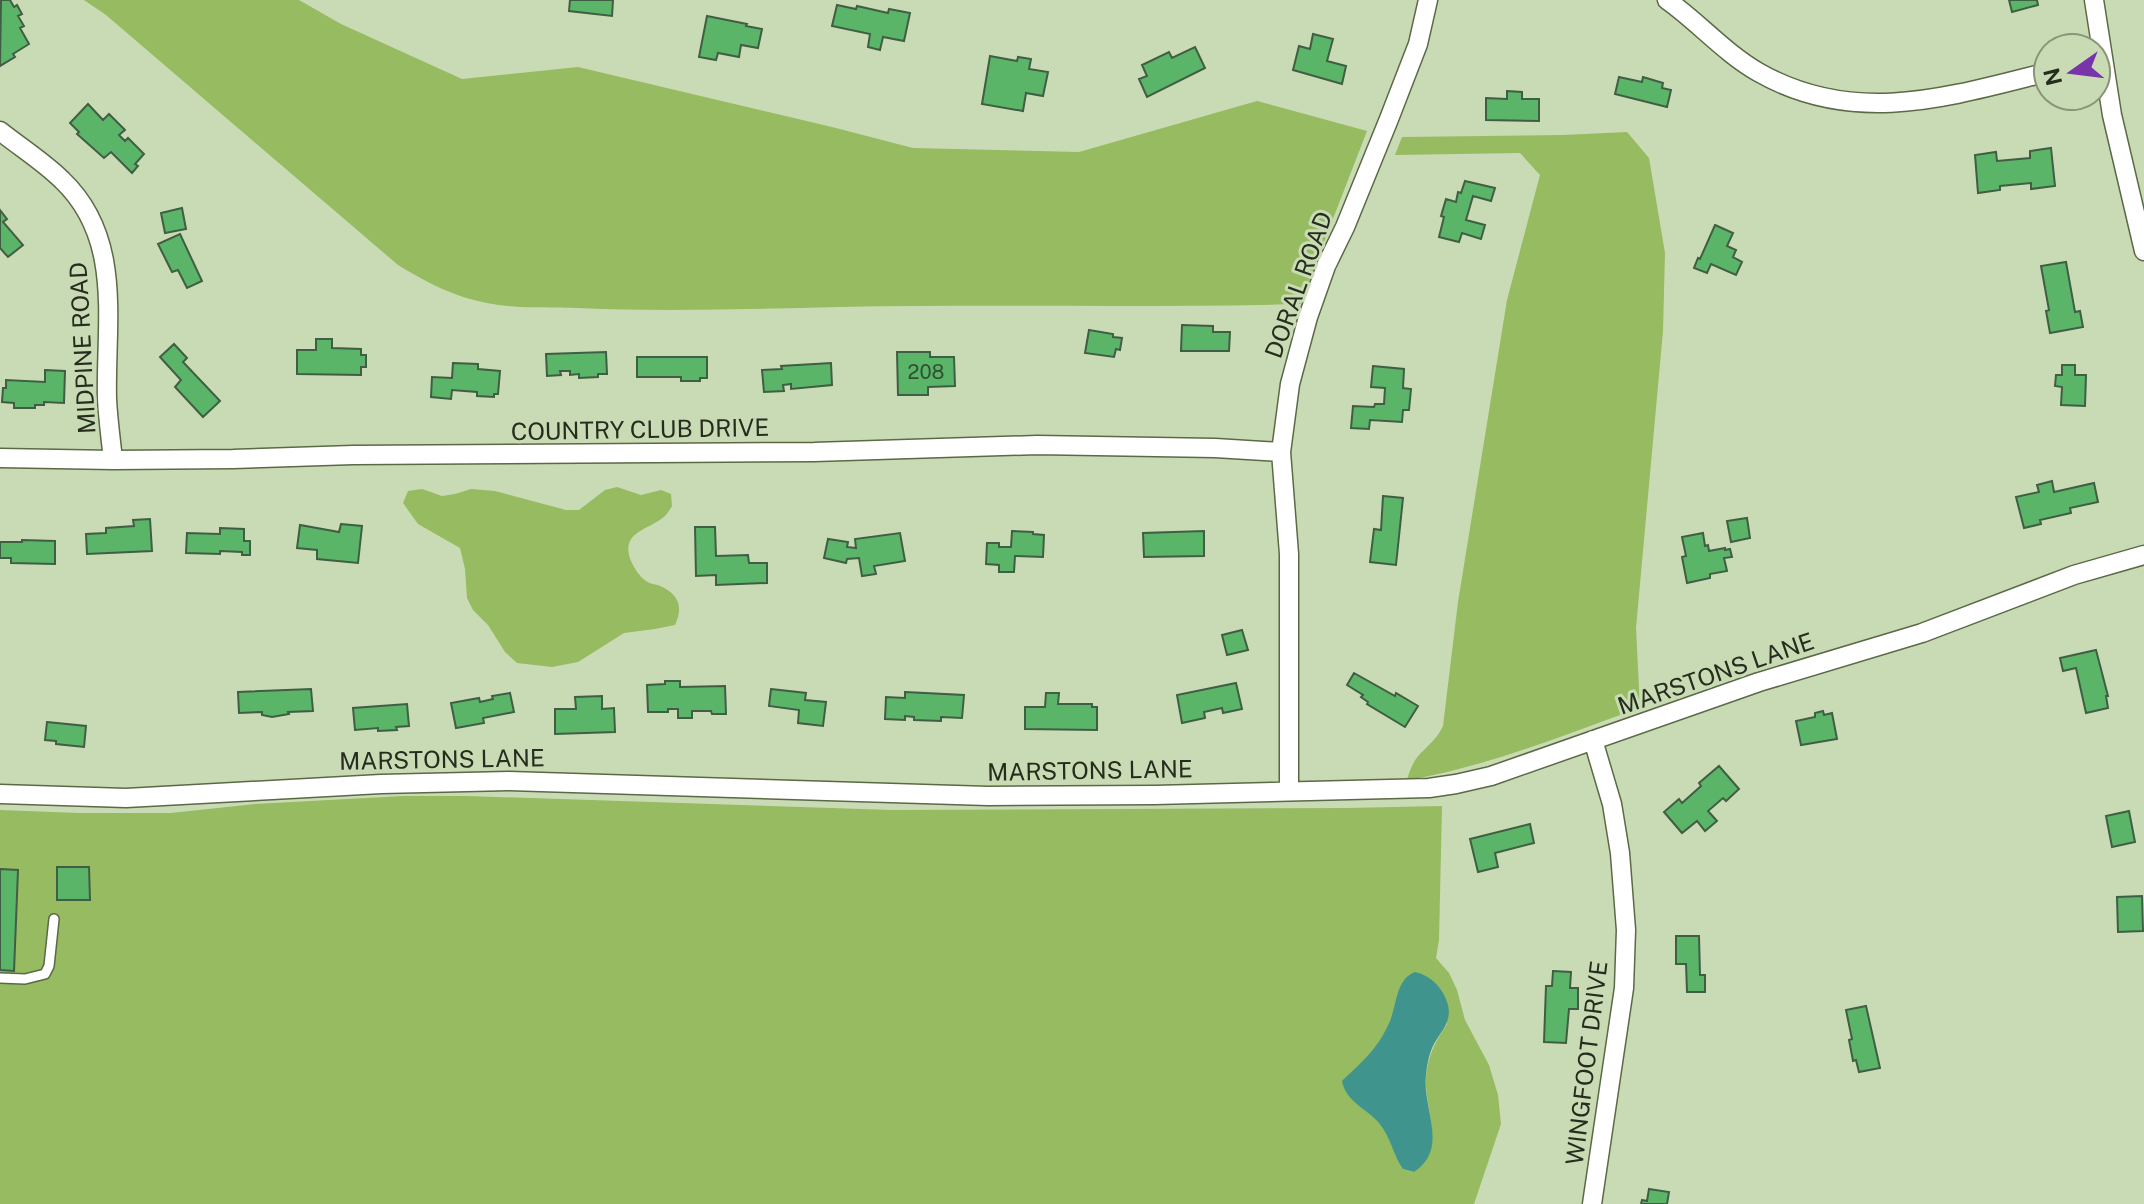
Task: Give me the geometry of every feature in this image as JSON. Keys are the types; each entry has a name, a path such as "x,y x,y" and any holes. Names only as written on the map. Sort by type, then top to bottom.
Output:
{"street":[{"name":"DORAL ROAD","path":"1289,791 1289,554 1281,452 1290,384 1326,266 1418,44 1428,0"},
{"path":"1667,0 1755,70 1806,94 1836,101 1902,104 1938,99 2032,76"},
{"path":"2094,0 2097,32"},
{"path":"2111,112 2144,251"},
{"name":"MIDPINE ROAD","path":"0,131 63,180 84,207 98,235 109,295 107,402 113,460"},
{"name":"COUNTRY CLUB DRIVE","path":"0,458 113,460 814,452 1037,445 1281,452"},
{"name":"MARSTONS LANE","path":"0,794 126,798 381,784 509,781 988,796 1429,788 1491,776 1759,682 1922,633 2074,575 2144,555"},
{"name":"WINGFOOT DRIVE","path":"1592,1204 1624,988 1626,930 1620,853 1612,804 1593,740"}],"lane":[{"path":"0,978 25,979 45,974 49,966 54,919"}],"green space":[{"path":"84,0 299,0 341,24 462,79 578,67 913,148 1079,152 1257,101 1367,131 1300,304 676,310 498,305 452,293 398,265 106,15"},
{"path":"1627,132 1649,158 1665,253 1663,331 1636,628 1640,708 1496,759 1407,780 1415,761 1443,726 1458,602 1507,300 1540,175 1520,153 1395,155 1402,137"},
{"path":"617,487 641,495 661,490 671,494 672,506 667,514 638,532 629,543 628,551 632,564 642,577 675,596 679,606 678,618 675,625 624,633 578,662 552,667 517,663 505,652 467,598 460,548 418,524 403,503 408,491 422,489 442,496 471,489 495,491 566,510 579,510 605,490"},
{"path":"403,796 468,796 892,810 1442,806 1436,958 1449,973 1465,1020 1489,1065 1498,1095 1501,1124 1474,1204 0,1204 0,810 171,813 255,804","holes":["1443,994 1447,1024 1433,1049 1427,1069 1426,1090 1432,1129 1430,1153 1413,1172 1403,1169"]}],"water":[{"path":"1415,972 1427,976 1440,988 1449,1011 1445,1026 1431,1051 1426,1071 1433,1140 1425,1162 1414,1172 1403,1169 1383,1128 1352,1100 1342,1081 1380,1039 1390,1021 1404,980"}],"building":[{"path":"1,0 10,0 14,7 17,5 22,14 18,16 24,26 20,28 29,44 0,66"},
{"path":"570,0 613,0 612,16 569,11"},
{"path":"2009,0 2037,0 2038,5 2012,12"},
{"path":"837,5 910,13 904,41 883,37 880,50 868,47 870,34 832,26"},
{"path":"707,16 762,29 758,48 741,45 739,57 718,53 716,60 699,57"},
{"path":"1313,34 1333,39 1327,61 1346,66 1342,84 1293,70 1299,46 1310,49"},
{"path":"1195,47 1205,68 1147,97 1139,79 1147,76 1142,65 1169,52 1172,58"},
{"path":"990,56 1017,61 1018,57 1031,59 1029,69 1048,72 1043,96 1026,93 1023,111 982,104"},
{"path":"1619,77 1642,82 1643,77 1663,83 1662,88 1671,90 1667,107 1615,94"},
{"path":"1507,91 1522,92 1522,99 1539,99 1539,121 1486,120 1486,98 1507,99"},
{"path":"88,104 103,120 109,114 125,130 119,135 125,141 128,138 144,154 132,173 111,152 104,158 77,134 79,132 70,123"},
{"path":"2051,148 2055,186 2031,189 2031,183 2000,186 2000,190 1978,193 1975,155 1996,152 1997,161 2030,158 2030,151"},
{"path":"1465,181 1495,188 1491,201 1473,196 1466,220 1485,225 1481,239 1462,233 1459,242 1439,237 1446,199 1456,202"},
{"path":"182,208 186,229 165,233 161,213"},
{"path":"0,210 7,219 3,222 23,245 8,257 0,248"},
{"path":"1715,225 1733,233 1727,246 1736,250 1733,257 1742,262 1736,275 1711,264 1707,273 1694,268"},
{"path":"180,234 202,281 187,288 178,270 172,272 158,244"},
{"path":"2066,262 2075,312 2080,311 2083,327 2050,333 2041,266"},
{"path":"1182,325 1213,326 1213,332 1230,332 1229,351 1181,351"},
{"path":"1089,330 1122,338 1120,350 1116,349 1114,357 1085,353"},
{"path":"316,339 332,339 332,348 361,349 361,355 366,355 366,367 361,367 361,375 297,374 297,350 316,350"},
{"path":"174,344 187,358 183,362 220,401 203,417 175,387 181,380 160,357"},
{"path":"606,352 607,374 579,378 579,374 560,371 561,375 547,376 546,354"},
{"path":"897,352 930,352 930,357 954,357 955,386 928,387 928,395 898,395"},
{"path":"637,357 707,357 707,378 681,381 681,377 637,377"},
{"path":"453,363 478,364 478,369 500,371 498,394 494,397 477,396 477,392 452,390 451,399 431,397 432,377 452,378"},
{"path":"831,363 832,385 791,389 791,384 783,385 784,391 764,392 762,370"},
{"path":"2062,365 2075,365 2075,375 2086,375 2085,406 2061,405 2062,387 2055,386 2056,375 2062,375"},
{"path":"1373,366 1404,369 1403,388 1411,389 1409,410 1403,410 1402,422 1370,420 1369,429 1351,428 1353,406 1384,404 1385,388 1371,387"},
{"path":"45,370 65,371 64,403 44,402 44,405 35,405 35,408 14,408 14,403 2,402 6,380 45,382"},
{"path":"2052,481 2054,492 2094,483 2098,502 2070,508 2071,513 2040,520 2041,524 2024,528 2016,497 2039,492 2037,485"},
{"path":"1383,496 1403,498 1396,565 1370,562 1374,529 1381,530"},
{"path":"1747,518 1750,538 1731,542 1727,521"},
{"path":"150,519 152,551 87,554 86,534 106,533 106,528 134,526 133,520"},
{"path":"341,524 362,526 358,563 317,559 317,550 297,548 300,525 339,532"},
{"path":"695,527 715,527 716,556 748,555 749,563 767,563 767,583 716,585 716,575 696,576"},
{"path":"220,528 244,529 244,541 250,541 250,555 220,551 220,554 186,553 187,533 220,534"},
{"path":"1012,531 1044,535 1043,557 1015,556 1014,572 999,572 999,565 986,564 987,543 1011,547"},
{"path":"1204,531 1204,556 1144,557 1143,533"},
{"path":"900,533 905,561 874,566 876,574 862,576 859,558 847,559 846,563 824,558 828,539 848,542 847,547 856,548 855,539"},
{"path":"1703,533 1709,551 1730,549 1732,557 1724,558 1727,571 1687,583 1682,537"},
{"path":"55,541 55,564 11,563 11,558 0,558 0,542"},
{"path":"1242,630 1248,650 1227,655 1222,635"},
{"path":"2096,650 2108,696 2108,708 2086,713 2076,668 2063,671 2060,658"},
{"path":"1354,673 1418,706 1405,727 1367,704 1361,697 1363,695 1347,685"},
{"path":"665,681 680,681 680,687 725,686 726,714 692,711 692,718 678,718 678,709 648,712 647,685 665,684"},
{"path":"1236,683 1242,709 1223,713 1222,708 1204,712 1205,718 1182,723 1177,695"},
{"path":"311,689 313,711 288,712 272,717 262,715 262,712 239,713 238,692"},
{"path":"771,689 806,693 805,700 826,702 823,726 798,723 799,710 769,706"},
{"path":"905,692 964,695 962,718 941,717 941,721 914,720 914,717 905,716 905,720 885,719 886,697 905,698"},
{"path":"510,693 514,712 483,718 484,723 456,728 451,703 479,698 480,702"},
{"path":"1046,693 1059,693 1058,704 1092,704 1092,707 1097,707 1097,730 1025,729 1025,707 1045,707"},
{"path":"602,696 602,709 614,708 615,732 555,734 555,709 576,709 575,697"},
{"path":"407,704 409,726 396,727 397,730 355,730 353,708"},
{"path":"1823,711 1824,715 1832,713 1837,739 1801,745 1796,721 1815,717 1815,713"},
{"path":"47,722 86,726 84,747 45,740"},
{"path":"1719,766 1739,789 1708,811 1717,821 1705,831 1697,821 1682,833 1664,812 1679,799 1682,803"},
{"path":"2129,811 2135,842 2112,847 2106,816"},
{"path":"1530,824 1534,843 1495,853 1498,867 1478,872 1470,839"},
{"path":"57,867 89,867 90,900 57,900"},
{"path":"0,869 18,870 14,971 0,970"},
{"path":"2142,896 2143,931 2118,932 2117,897"},
{"path":"1676,936 1699,936 1700,975 1705,975 1705,992 1687,992 1686,964 1676,964"},
{"path":"1553,971 1571,972 1570,988 1578,988 1578,1009 1569,1009 1566,1043 1544,1042 1546,986 1552,986"},
{"path":"1866,1006 1880,1068 1859,1072 1856,1060 1853,1061 1846,1010"},
{"path":"1649,1189 1669,1192 1667,1204 1641,1204 1642,1200 1647,1201"}]}
